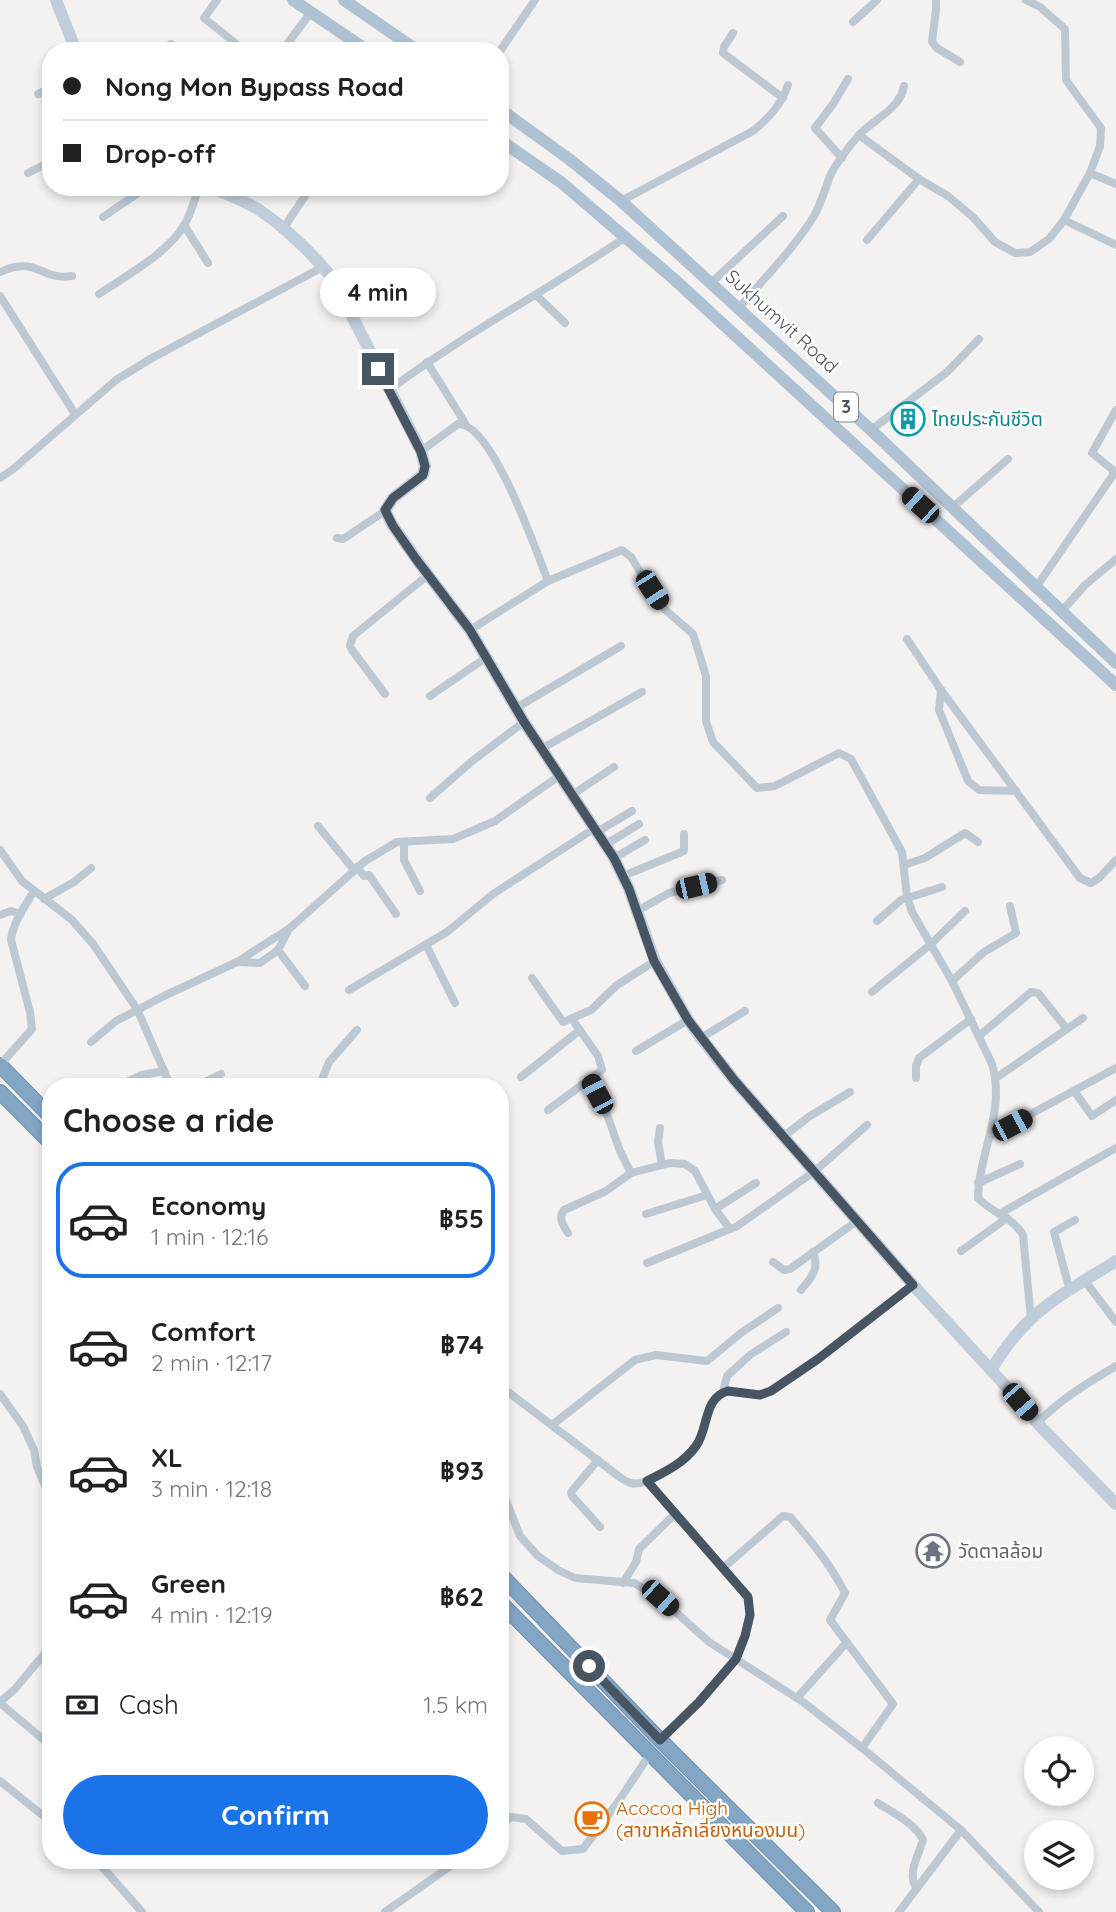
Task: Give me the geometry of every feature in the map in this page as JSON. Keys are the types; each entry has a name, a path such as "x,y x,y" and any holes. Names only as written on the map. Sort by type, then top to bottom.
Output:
{"highway":[{"path":"0,1065 42,1108"},
{"path":"0,1092 42,1134"},
{"path":"509,1583 660,1740 833,1912"},
{"path":"509,1611 807,1912"}],"main road":[{"path":"293,0 355,42"},
{"path":"344,0 405,42"},
{"name":"Sukhumvit Road","path":"509,116 621,201 871,430 1116,663"},
{"name":"3","path":"509,146 562,183 685,289 1116,685"}],"street":[{"path":"56,0 72,42"},
{"path":"217,0 204,19 233,42"},
{"path":"506,42 535,0"},
{"path":"853,22 877,0"},
{"path":"936,0 932,42 960,62"},
{"path":"859,135 919,179 948,196 974,217 995,242 1015,253 1030,253 1049,239 1064,219 1090,173 1100,146 1101,128 1066,80 1065,29 1040,7 1026,0"},
{"path":"289,42 311,12"},
{"path":"733,33 723,53 783,98"},
{"path":"842,158 815,128 848,79"},
{"path":"621,201 753,131 765,121 783,98 788,85"},
{"path":"738,308 792,247 815,214 832,173 842,158 859,135 902,95 904,86"},
{"path":"38,94 42,92"},
{"path":"28,173 42,166"},
{"path":"1090,173 1116,184"},
{"path":"867,240 919,179"},
{"path":"103,217 134,196"},
{"path":"99,294 160,252 184,225 195,196"},
{"path":"230,196 256,208 283,229 333,279 421,452 425,466 423,475 393,498 385,510 343,539 337,538"},
{"path":"283,229 305,196"},
{"path":"711,283 783,216"},
{"path":"1064,219 1116,245"},
{"path":"184,225 208,264"},
{"path":"389,390 427,362 626,237"},
{"path":"0,272 13,266 27,265 57,276 72,276"},
{"path":"0,478 116,380 323,267"},
{"path":"536,295 565,323"},
{"path":"0,296 75,414"},
{"path":"871,430 947,372 979,339"},
{"path":"427,362 465,423 477,432 497,459 548,581"},
{"path":"1037,586 1113,475 1113,470 1091,453 1116,410"},
{"path":"421,452 458,424 465,423"},
{"path":"953,507 1008,459"},
{"path":"385,510 393,526 470,630 541,749 614,858 637,911 654,961 701,1038 734,1080 913,1285 1037,1423 1116,1504"},
{"path":"470,630 548,581 622,550 631,558 662,607 693,634 706,676 706,721 713,742 757,788 775,786 839,753 851,759 902,852 907,897 912,912 952,981 992,1064 996,1078 996,1104 978,1183 978,1198 985,1206 1019,1227 1023,1235 1031,1319"},
{"path":"1062,611 1085,585 1116,559"},
{"path":"384,694 352,650 350,642 362,628 428,575"},
{"path":"907,639 941,690 1080,878 1091,883 1116,860"},
{"path":"516,708 621,646"},
{"path":"430,696 486,657"},
{"path":"941,690 939,710 968,781 979,790 1016,791"},
{"path":"541,749 642,692"},
{"path":"430,798 471,762 524,722"},
{"path":"572,795 614,767"},
{"path":"91,1042 116,1021 237,962 290,928 365,861 397,842 453,839 495,821 559,776"},
{"path":"349,990 426,945 464,919 493,894 596,830 632,811"},
{"path":"605,845 639,824"},
{"path":"318,826 356,869 364,876 369,875 396,914"},
{"path":"904,864 925,858 965,833 978,842"},
{"path":"623,876 684,851 684,834"},
{"path":"614,858 645,841"},
{"path":"404,842 404,860 420,891"},
{"path":"0,850 22,881 72,920 86,936 137,1010 167,1078"},
{"path":"44,899 74,882 91,868"},
{"path":"637,911 669,893 722,880"},
{"path":"877,921 901,900 942,887"},
{"path":"0,1065 32,1029 11,940 12,931 34,891"},
{"path":"952,981 984,952 1016,933 1010,906"},
{"path":"0,915 11,911 21,914"},
{"path":"872,992 931,944 965,911"},
{"path":"237,962 260,964 278,950 290,928"},
{"path":"426,945 455,1003"},
{"path":"278,950 305,986"},
{"path":"532,978 563,1022 591,1010 617,985 654,961"},
{"path":"979,1036 1031,992 1038,993 1067,1029"},
{"path":"701,1038 746,1011"},
{"path":"996,1078 1083,1018"},
{"path":"548,1110 602,1070 598,1056 572,1019"},
{"path":"916,1078 919,1058 971,1019"},
{"path":"636,1051 688,1020"},
{"path":"322,1078 329,1062 357,1030"},
{"path":"521,1077 580,1030"},
{"path":"990,1136 1116,1068"},
{"path":"135,1078 164,1072"},
{"path":"212,1078 220,1074"},
{"path":"589,1080 605,1109 620,1152 631,1173"},
{"path":"1075,1091 1092,1116 1116,1100"},
{"path":"784,1136 810,1116 850,1093"},
{"path":"647,1263 736,1227 815,1171 867,1125"},
{"path":"660,1128 658,1142 662,1165"},
{"path":"961,1251 1003,1216 1116,1148"},
{"path":"568,1233 562,1223 561,1215 564,1210 606,1191 631,1173 670,1163 685,1164 695,1171 715,1209 730,1228"},
{"path":"978,1183 1020,1164"},
{"path":"715,1209 756,1183"},
{"path":"646,1214 707,1195"},
{"path":"1070,1291 1054,1232 1075,1220"},
{"path":"773,1262 783,1270 790,1269 857,1221"},
{"path":"801,1290 814,1275 817,1261 813,1252"},
{"path":"991,1370 1031,1319 1116,1261"},
{"path":"1085,1281 1116,1322"},
{"path":"509,1393 621,1478 631,1483 647,1481 677,1465 697,1445 713,1399 723,1392 760,1395 771,1391 818,1359 913,1285"},
{"path":"552,1425 635,1360 656,1355 707,1362 741,1333 778,1308"},
{"path":"723,1392 727,1376 750,1356 786,1332"},
{"path":"1037,1423 1070,1394 1116,1366"},
{"path":"0,1394 4,1407 23,1426 34,1450 42,1479"},
{"path":"598,1460 571,1492 600,1527"},
{"path":"647,1481 748,1597 750,1615 736,1659 699,1702 660,1740"},
{"path":"509,1508 520,1536 538,1556 558,1570 575,1578 634,1583 660,1598 709,1642 797,1698 961,1830 1039,1912"},
{"path":"623,1583 636,1562 639,1549 677,1513"},
{"path":"723,1567 783,1516 790,1517 814,1546 845,1593 830,1620 893,1704 862,1748"},
{"path":"797,1698 847,1642"},
{"path":"42,1657 1,1701 42,1738"},
{"path":"509,1819 526,1819 562,1851 583,1849 650,1754"},
{"path":"0,1781 42,1815"},
{"path":"878,1803 913,1827 923,1840 912,1875 917,1888"},
{"path":"899,1912 961,1830"},
{"path":"104,1869 142,1912"},
{"path":"385,1912 446,1869"}],"place":[{"name":"ไทยประกันชีวิต","path":"908,419"},
{"name":"วัดตาลล้อม","path":"933,1551"},
{"name":"Acocoa High (สาขาหลักเลี่ยงหนองมน)","path":"592,1819"}],"route":[{"path":"378,369 421,452 425,466 423,475 393,498 385,510 393,526 470,630 524,722 614,858 629,889 654,961 688,1020 734,1080 913,1285 818,1359 771,1391 760,1395 728,1391 713,1399 697,1445 677,1465 647,1481 748,1597 750,1615 736,1659 699,1702 660,1740 589,1666"}]}
